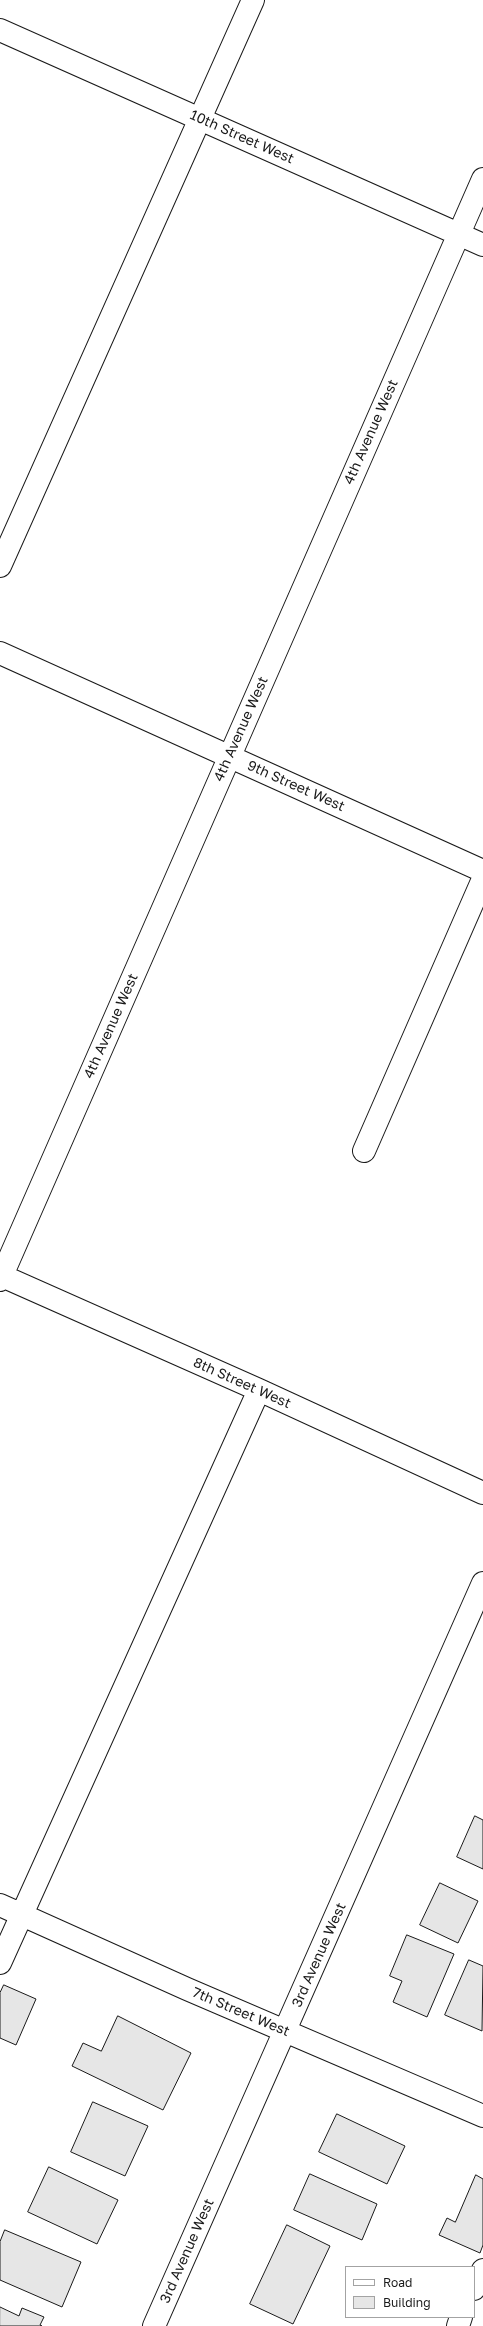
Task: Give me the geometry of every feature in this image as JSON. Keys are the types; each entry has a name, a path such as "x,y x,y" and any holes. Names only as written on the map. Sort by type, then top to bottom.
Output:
{"street":[{"path":"0,566 253,0"},
{"name":"10th Street West","path":"0,30 483,245"},
{"name":"4th Avenue West","path":"1,1277 483,179"},
{"name":"9th Street West","path":"0,653 483,871"},
{"path":"364,1151 483,879"},
{"name":"8th Street West","path":"1,1277 259,1390 483,1493"},
{"path":"0,1963 259,1390"},
{"name":"3rd Avenue West","path":"154,2326 483,1583"},
{"name":"7th Street West","path":"0,1905 285,2031 483,2116"},
{"path":"475,2287 483,2270"}],"building":[{"path":"475,1816 483,1820 483,1869 457,1857"},
{"path":"440,1883 478,1901 458,1943 420,1925"},
{"path":"407,1935 454,1954 427,2017 393,2002 402,1981 390,1976"},
{"path":"469,1960 483,1966 482,2031 445,2015"},
{"path":"4,1985 36,1999 16,2045 0,2038 0,1993"},
{"path":"118,2016 191,2053 163,2110 72,2066 83,2043 101,2051"},
{"path":"93,2102 148,2126 125,2176 71,2152"},
{"path":"337,2114 405,2146 387,2184 319,2152"},
{"path":"49,2167 118,2200 97,2244 28,2212"},
{"path":"310,2174 377,2204 362,2240 294,2210"},
{"path":"476,2175 483,2179 483,2245 480,2253 439,2235 447,2218 455,2222"},
{"path":"287,2225 330,2246 293,2324 250,2304"},
{"path":"5,2230 81,2262 62,2307 0,2280 0,2242"},
{"path":"0,2307 19,2316 22,2308 44,2317 40,2325 42,2326 0,2326"}]}
